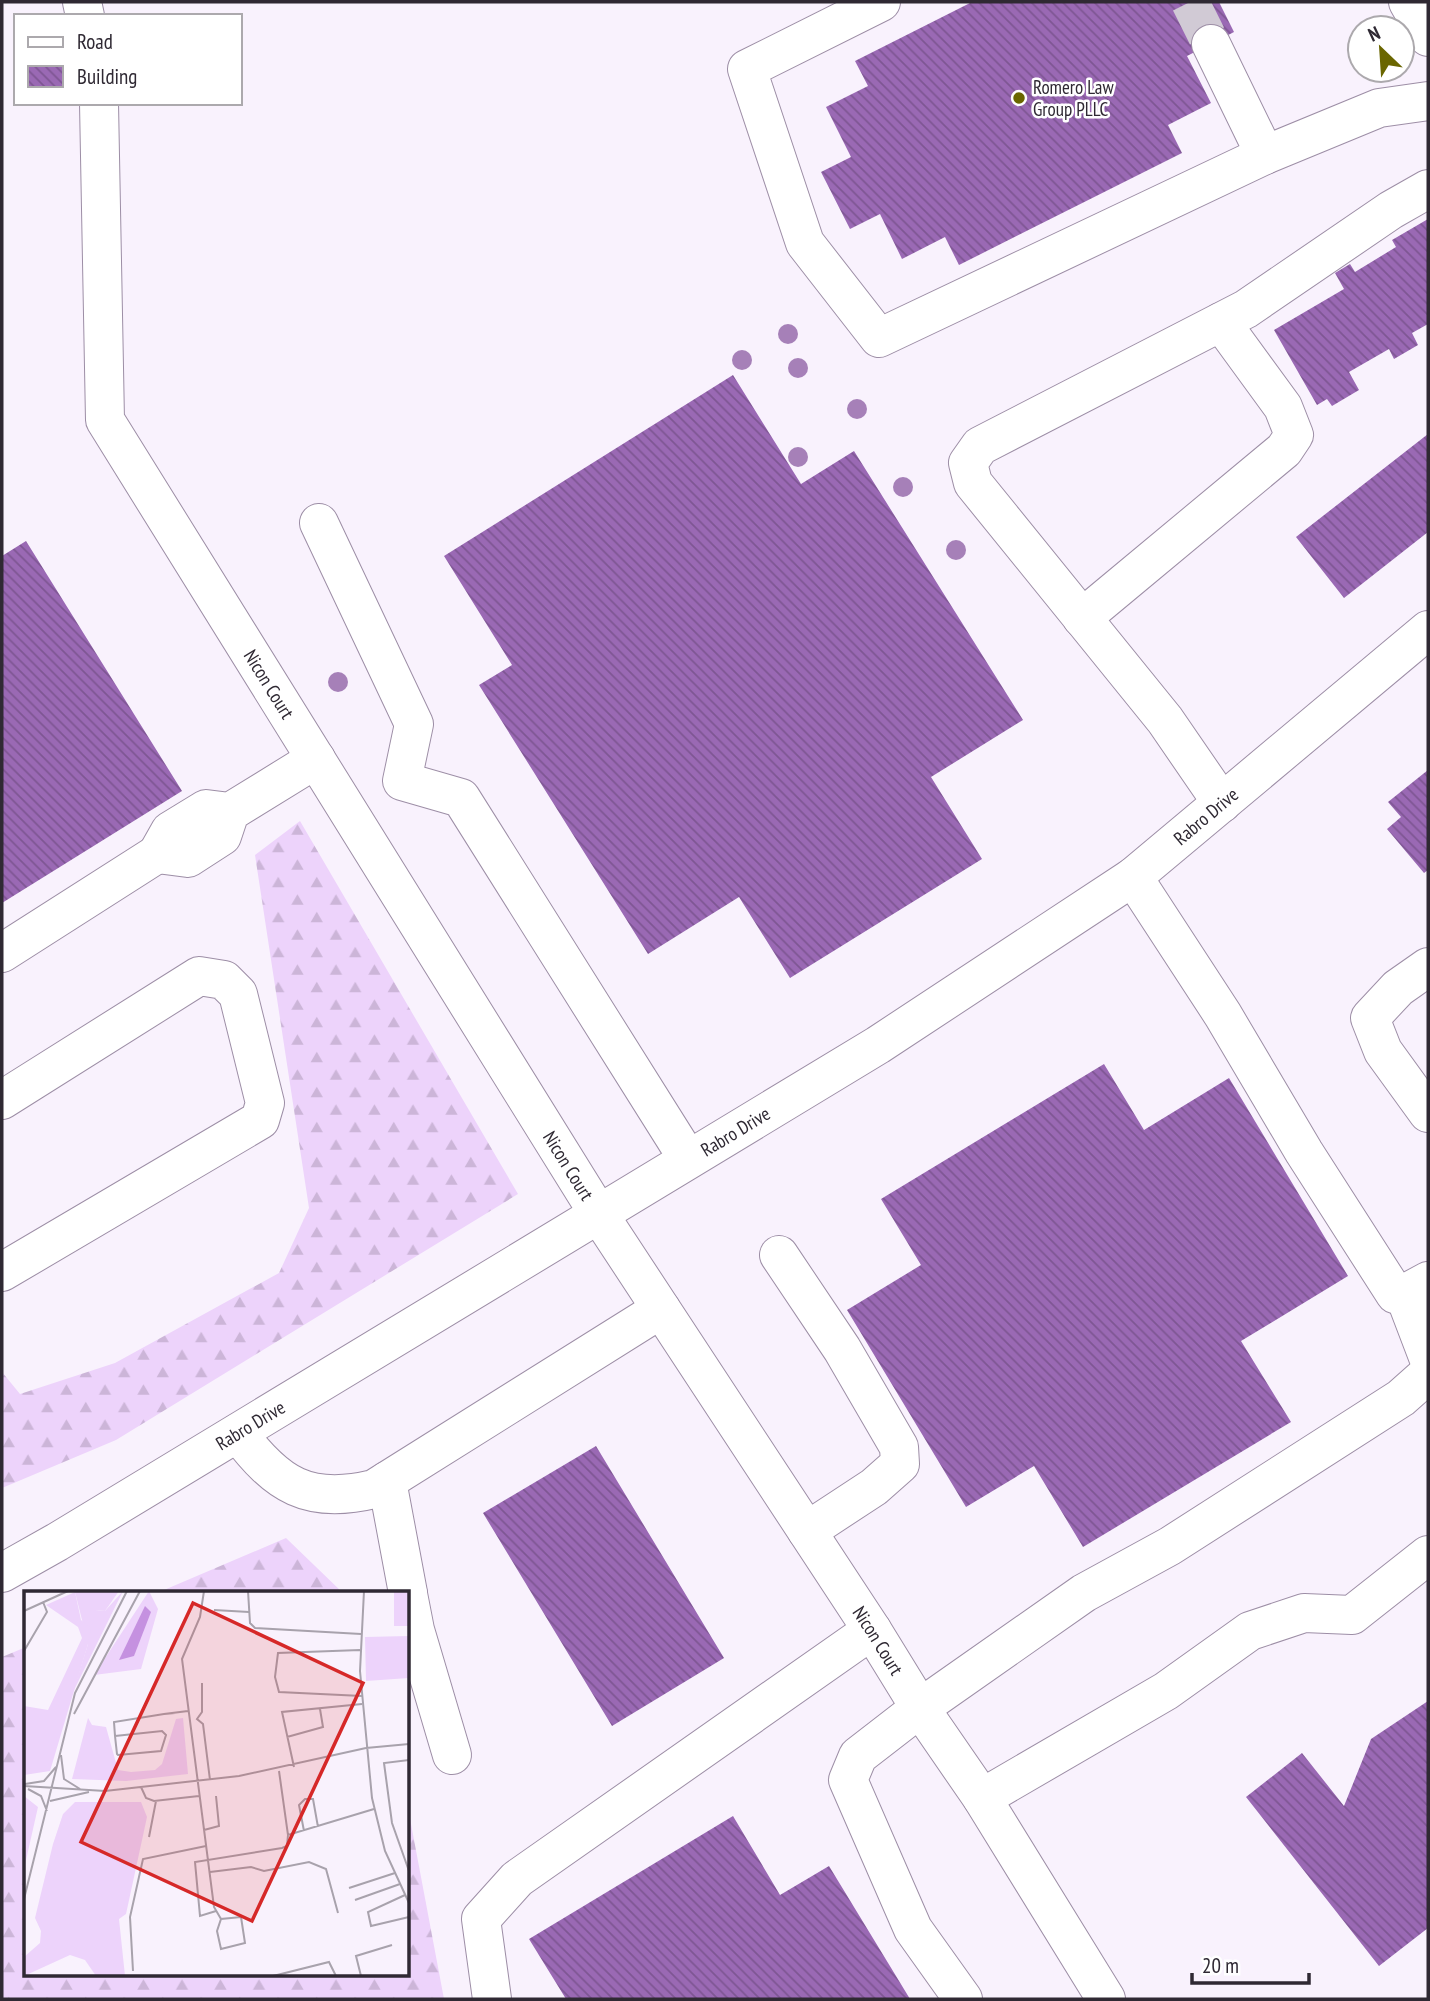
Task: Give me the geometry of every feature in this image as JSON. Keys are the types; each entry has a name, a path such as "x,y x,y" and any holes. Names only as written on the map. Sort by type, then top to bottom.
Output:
{"street":[{"path":"881,2 747,69 805,243 879,338 1265,155 1379,108 1428,101"},
{"path":"1408,2 1428,37"},
{"path":"1211,44 1265,155"},
{"name":"Nicon Court","path":"99,105 105,421 598,1213 872,1630 920,1708 982,1798 1106,1999"},
{"path":"1222,803 1165,720 973,482 968,463 980,446 1246,309 1391,210 1428,189"},
{"path":"1082,618 1284,450 1294,435 1283,407 1221,322"},
{"path":"318,523 414,724 402,781"},
{"name":"Rabro Drive","path":"2,1573 878,1045 1133,877 1428,630"},
{"path":"2,953 158,854 170,831 206,809 230,812 316,759"},
{"path":"348,811 402,781 461,798 688,1159"},
{"path":"1133,877 1223,1015 1304,1152 1395,1294 1416,1288 1428,1357"},
{"path":"1428,967 1398,988 1370,1018 1382,1051 1428,1113"},
{"path":"2,1100 200,976 224,980 238,994 265,1103 260,1121 2,1272"},
{"path":"779,1255 842,1349 899,1447 900,1464 874,1487 807,1531"},
{"path":"238,1433 257,1458 290,1484 306,1491 338,1495 374,1489 661,1309"},
{"path":"963,1999 913,1928 848,1780 858,1756 920,1708 1084,1593 1170,1546 1401,1398 1428,1374"},
{"path":"387,1481 407,1591"},
{"path":"982,1798 1166,1691 1250,1631 1304,1612 1352,1615 1428,1555"},
{"path":"410,1604 452,1755"},
{"path":"492,1999 481,1919 517,1879 872,1630"}],"green space":[{"path":"300,821 518,1194 116,1440 2,1488 2,1372 20,1394 115,1363 279,1273 309,1208 255,855"},
{"path":"286,1538 341,1591 162,1591"},
{"path":"24,1648 24,1976 410,1976 410,1819 444,1999 2,1999 2,1657"}],"building":[{"path":"972,2 1219,2 1234,32 1187,56 1211,103 1168,125 1182,153 959,265 945,237 902,259 880,214 850,229 821,172 851,157 826,107 868,86 855,61"},
{"path":"1428,219 1428,324 1412,333 1418,345 1394,359 1389,349 1349,372 1359,390 1332,406 1327,399 1317,405 1274,330 1344,289 1335,273 1350,264 1355,272 1396,247 1392,240"},
{"path":"733,375 801,484 854,451 1023,720 931,777 982,859 790,978 739,897 648,954 479,685 512,665 444,556"},
{"path":"1428,434 1428,532 1344,598 1296,537"},
{"path":"26,541 182,791 2,903 2,556"},
{"path":"1428,770 1428,870 1424,873 1387,829 1401,817 1388,802"},
{"path":"1104,1064 1144,1130 1229,1078 1348,1276 1241,1341 1291,1422 1083,1547 1034,1466 966,1507 847,1310 921,1265 881,1199"},
{"path":"596,1446 724,1658 612,1726 483,1513"},
{"path":"1428,1701 1428,1928 1379,1966 1246,1797 1302,1753 1344,1806 1371,1739"},
{"path":"733,1816 780,1895 829,1866 910,1999 566,1999 529,1939"}],"tunnel":[{"path":"1190,2 1211,44"}],"place":[{"name":"Romero Law Group PLLC","path":"1019,98"}]}
